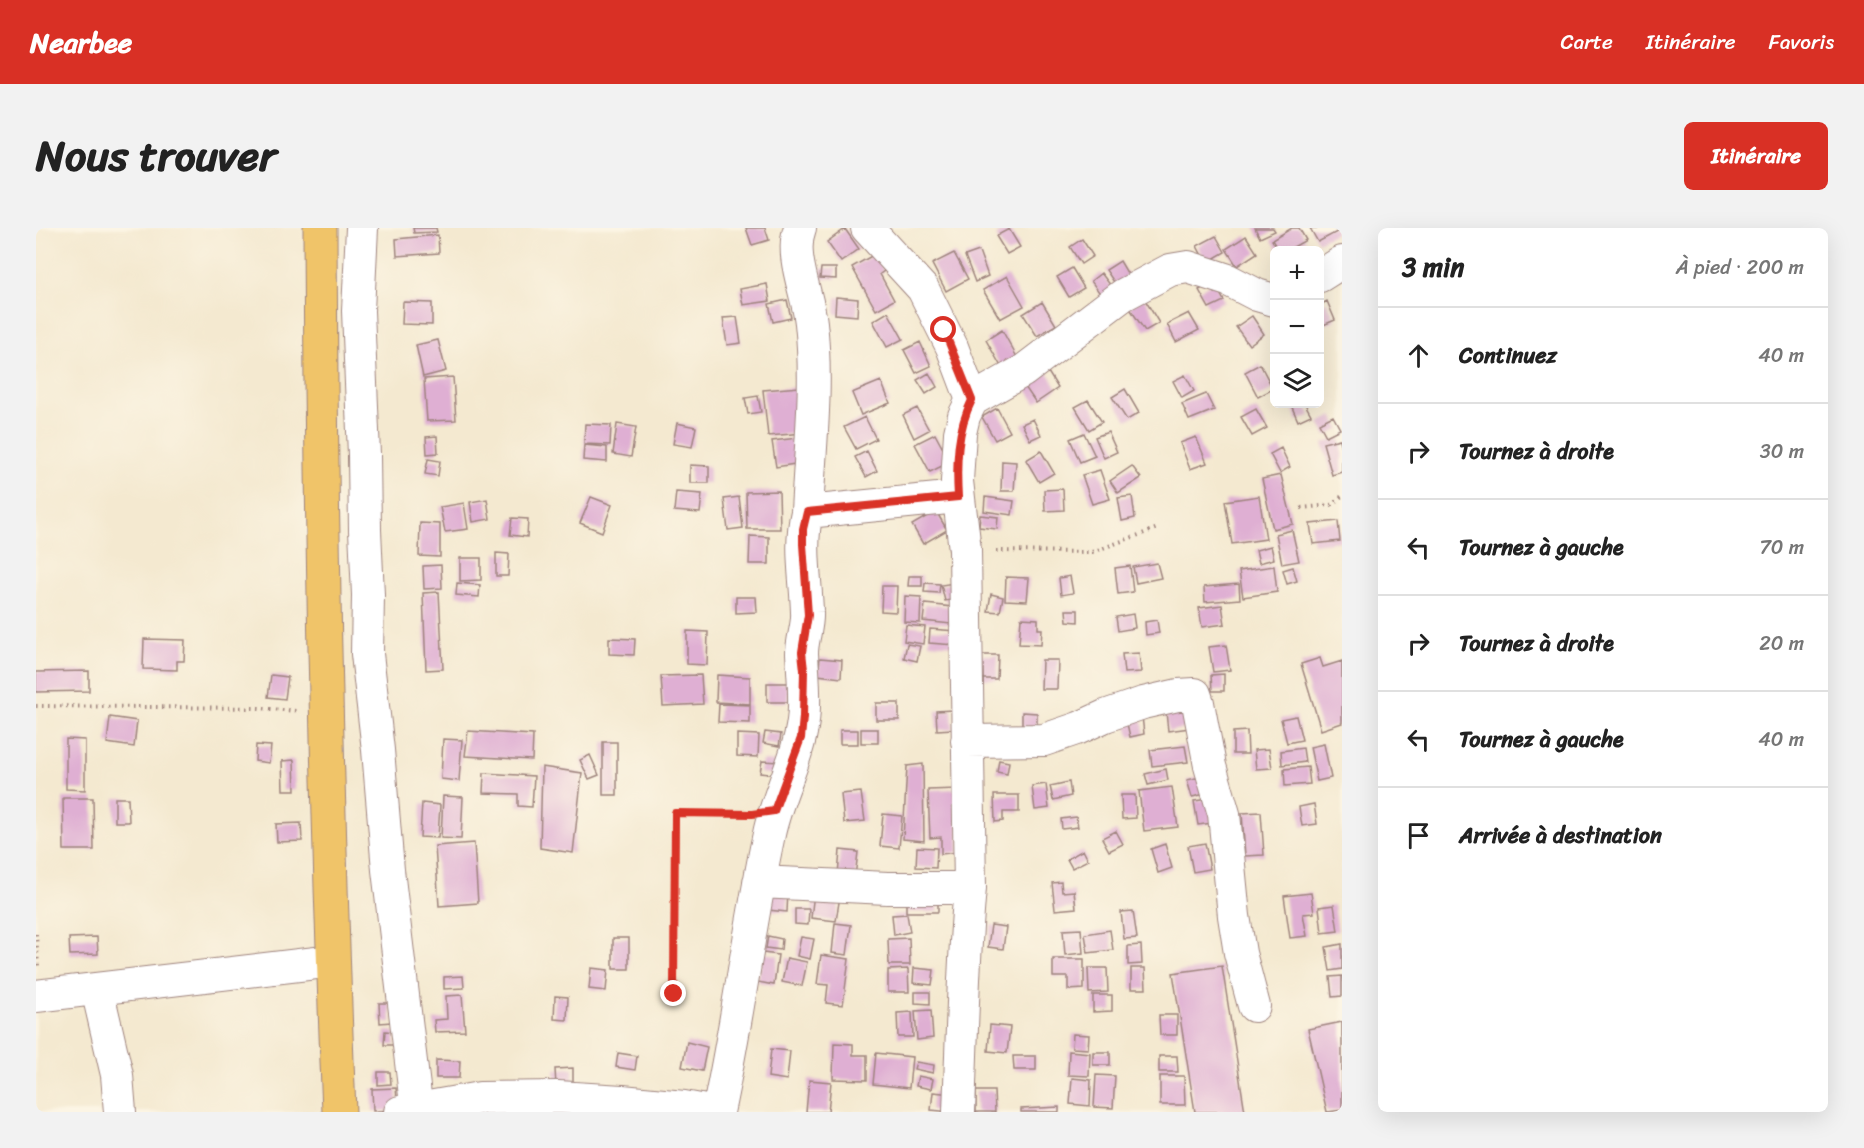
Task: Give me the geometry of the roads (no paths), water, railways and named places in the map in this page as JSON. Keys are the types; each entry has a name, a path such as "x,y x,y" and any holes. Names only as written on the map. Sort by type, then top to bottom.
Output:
{"main road":[{"path":"320,228 321,483 339,1112"}],"street":[{"path":"362,228 358,311 368,595 367,654 411,1110 480,1098 558,1097 684,1107 711,1112"},
{"path":"718,1112 774,811 801,738 803,717 802,652 808,615 803,529 807,512 814,352 806,292 798,263 797,236 800,228"},
{"path":"867,228 923,289 952,347 972,400"},
{"path":"1324,273 1342,262"},
{"path":"958,1112 964,1009 964,953 970,888 965,550 958,497 960,433 964,416 972,400 1023,371 1123,295 1170,270 1188,267 1228,280 1257,295 1270,299"},
{"path":"807,512 958,497"},
{"path":"967,741 1044,740 1143,704 1178,695 1195,694 1210,766 1224,814 1234,916 1240,953 1254,1006"},
{"path":"759,882 888,888 970,888"},
{"path":"36,996 333,961"},
{"path":"98,988 117,1075 120,1112"}]}
